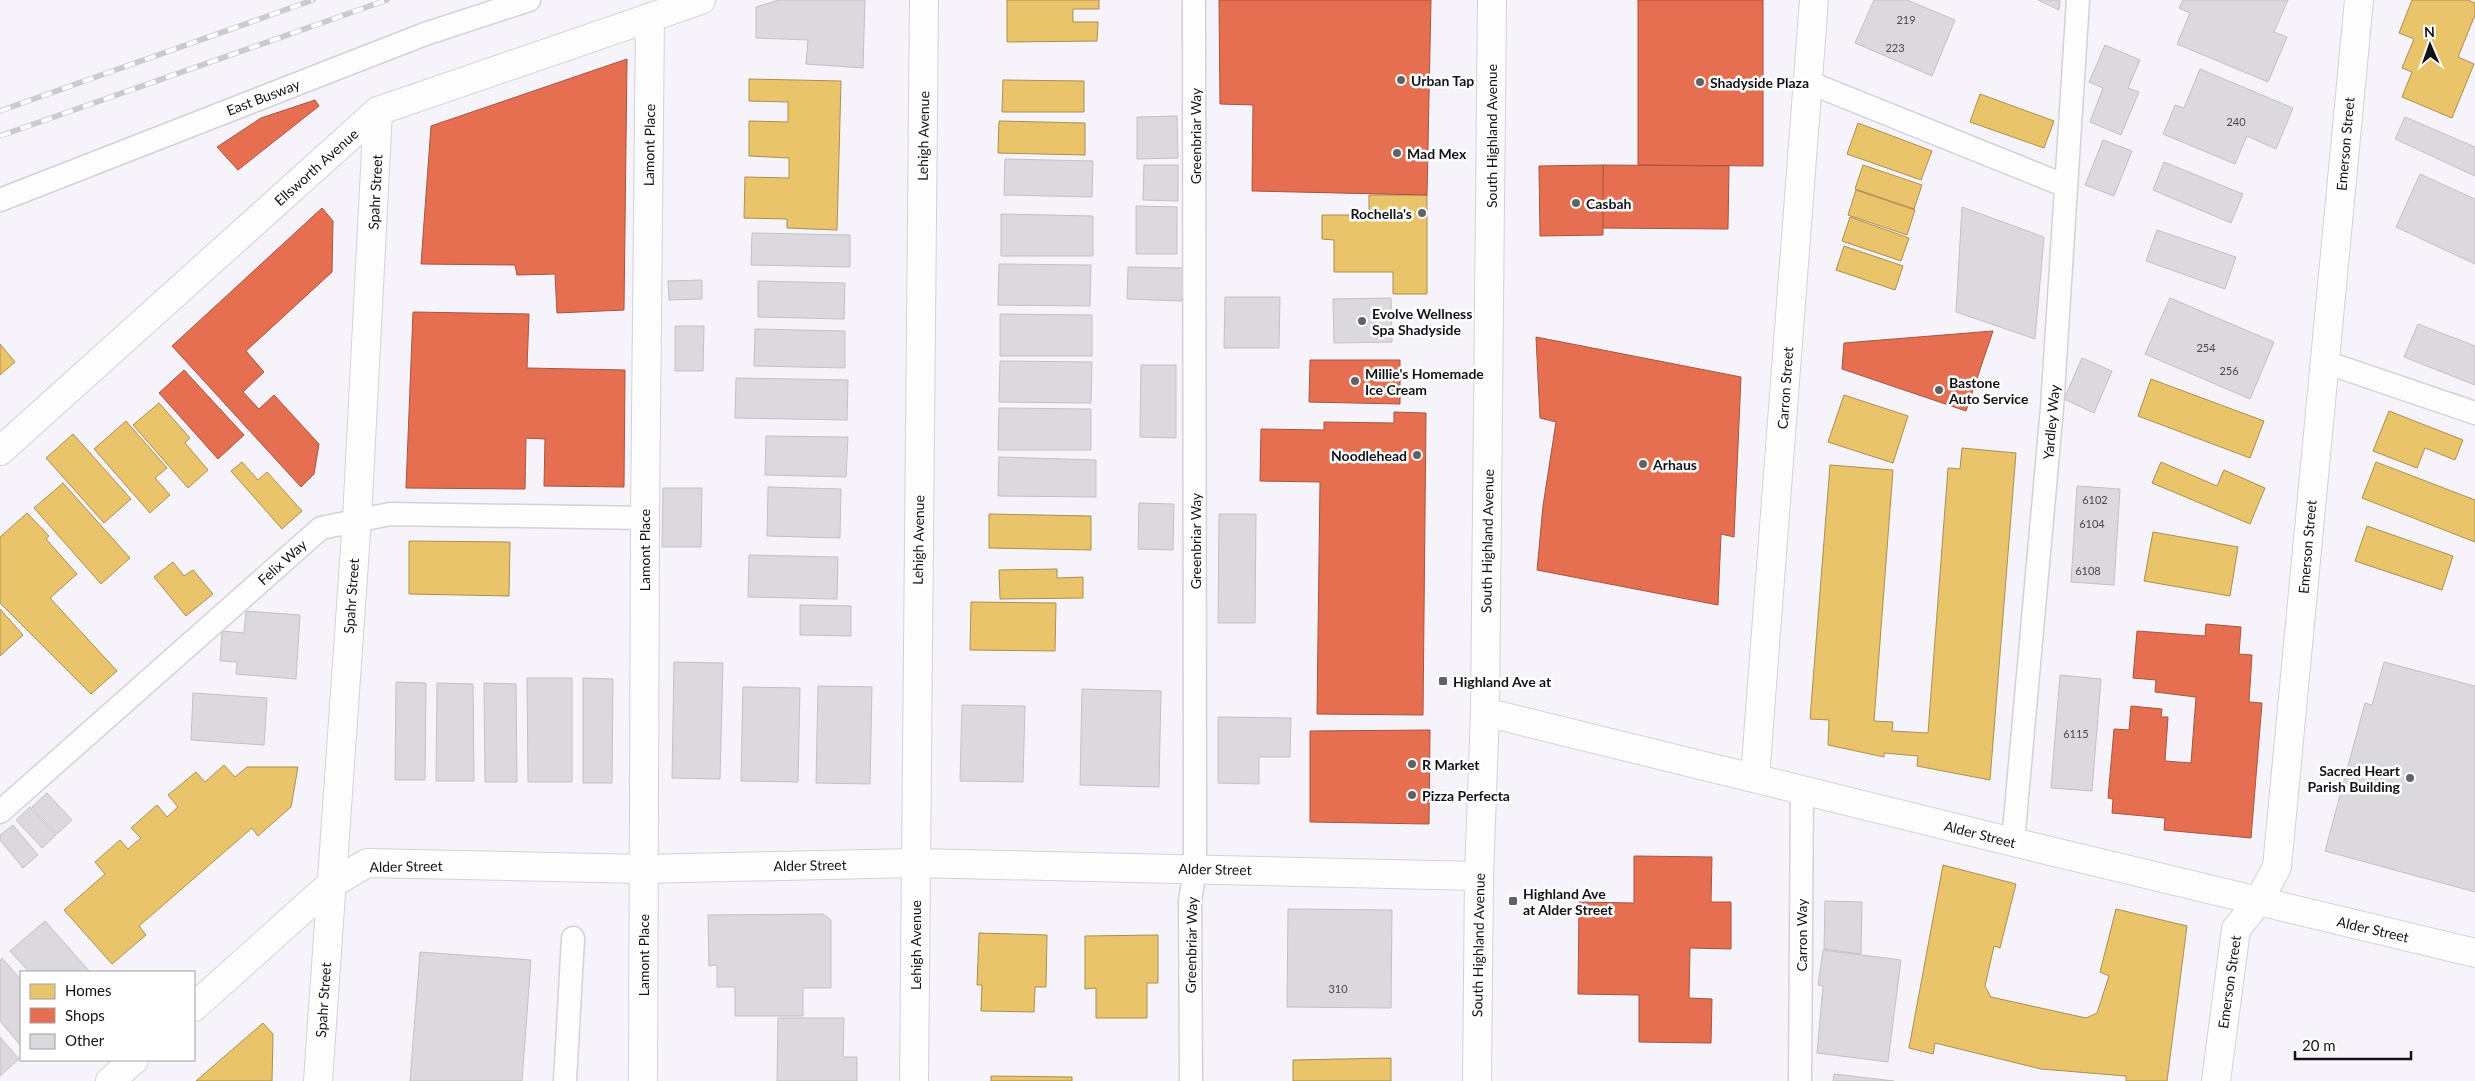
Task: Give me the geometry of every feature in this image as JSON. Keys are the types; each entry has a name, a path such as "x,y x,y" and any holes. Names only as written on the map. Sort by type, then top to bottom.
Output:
{"street":[{"name":"Ellsworth Avenue","path":"0,451 378,111 701,0"},
{"name":"Lehigh Avenue","path":"914,1081 924,0"},
{"name":"South Highland Avenue","path":"1477,1081 1479,876 1485,712 1492,0"},
{"name":"Carron Street","path":"1755,777 1814,0"},
{"name":"Emerson Street","path":"2216,1081 2236,929 2258,902 2277,867 2359,0"},
{"name":"Lamont Place","path":"643,1081 644,518 650,19"},
{"name":"Spahr Street","path":"318,1081 330,886 357,519 378,111"},
{"name":"Alder Street","path":"1485,712 2258,902 2475,953"},
{"name":"Alder Street","path":"195,1006 330,886 367,864 643,869 915,863 1479,876"},
{"path":"110,1081 133,1061"}],"lane":[{"name":"East Busway","path":"0,200 425,34 529,0"},
{"name":"Greenbriar Way","path":"1191,1081 1190,901 1195,868 1194,0"},
{"name":"Yardley Way","path":"2012,842 2052,408 2078,0"},
{"path":"1808,82 2066,186"},
{"path":"2325,362 2475,413"},
{"name":"Felix Way","path":"0,812 321,528 357,519 390,514 644,518"},
{"name":"Carron Way","path":"1800,1081 1802,789"},
{"path":"565,1081 573,938"}],"building: Homes":[{"path":"1007,0 1099,0 1099,9 1073,9 1073,22 1098,22 1097,41 1007,42"},
{"path":"2412,0 2468,0 2475,3 2475,15 2458,57 2474,64 2452,118 2402,97 2412,72 2402,68 2414,39 2399,33"},
{"path":"749,79 841,81 837,230 787,228 787,219 744,218 745,177 789,178 789,158 749,156 749,121 788,122 788,102 749,101"},
{"path":"1003,80 1084,81 1084,112 1002,112"},
{"path":"1980,94 2054,121 2044,148 1970,122"},
{"path":"999,121 1085,123 1085,155 998,153"},
{"path":"1858,123 1932,151 1921,180 1847,154"},
{"path":"1863,165 1922,185 1914,209 1855,189"},
{"path":"1856,190 1915,210 1907,235 1848,215"},
{"path":"1369,195 1427,195 1427,294 1393,294 1393,272 1334,272 1334,240 1322,239 1322,215 1369,215"},
{"path":"1850,217 1909,238 1901,261 1842,241"},
{"path":"1844,246 1903,266 1895,290 1836,270"},
{"path":"0,344 15,362 0,375"},
{"path":"2151,379 2264,421 2250,458 2138,416"},
{"path":"1844,395 1908,416 1893,463 1828,442"},
{"path":"159,403 190,438 185,443 208,470 188,488 133,425"},
{"path":"2389,411 2463,440 2455,460 2425,448 2417,468 2373,451"},
{"path":"126,421 167,468 155,478 170,495 150,513 94,449"},
{"path":"73,434 131,499 104,523 46,458"},
{"path":"1962,448 2016,453 1990,780 1917,766 1918,756 1884,753 1884,757 1828,745 1829,720 1810,719 1830,465 1893,470 1874,721 1893,722 1892,731 1928,733 1948,468 1960,469"},
{"path":"242,462 258,480 267,472 302,511 282,529 231,471"},
{"path":"2161,462 2217,486 2224,470 2265,488 2250,524 2152,483"},
{"path":"2376,462 2475,500 2475,542 2362,498"},
{"path":"63,483 130,558 101,584 34,508"},
{"path":"27,513 49,536 46,539 77,574 50,598 117,671 91,694 0,603 0,537"},
{"path":"989,514 1091,516 1091,550 989,548"},
{"path":"2367,526 2453,556 2442,590 2355,561"},
{"path":"2153,532 2238,547 2230,596 2144,581"},
{"path":"409,541 510,542 509,596 409,594"},
{"path":"173,562 184,576 193,570 213,594 186,616 154,577"},
{"path":"1057,569 1057,578 1083,577 1083,598 1000,599 999,570"},
{"path":"971,602 1056,603 1055,651 970,650"},
{"path":"0,609 23,635 0,656"},
{"path":"224,765 235,777 247,767 298,767 291,807 258,836 252,828 139,926 146,935 112,964 64,910 105,874 95,862 120,840 128,849 141,838 131,828 157,805 167,817 178,807 168,795 196,772 205,782"},
{"path":"1943,865 2016,884 2000,948 1994,946 1985,986 1991,997 2086,1018 2097,1013 2109,976 2100,972 2116,909 2187,926 2167,1081 2126,1081 2126,1076 2041,1069 1935,1043 1933,1054 1909,1048"},
{"path":"979,933 1047,935 1046,987 1035,987 1034,1012 981,1011 982,985 977,985"},
{"path":"1158,935 1158,983 1147,983 1147,1018 1096,1018 1096,988 1085,989 1085,936"},
{"path":"263,1023 273,1034 272,1081 196,1081"},
{"path":"1391,1058 1391,1081 1293,1081 1293,1060"},
{"path":"991,1076 1072,1077 1072,1081 991,1081"}],"building: Shops":[{"path":"1219,0 1431,0 1427,195 1252,191 1253,105 1220,104"},
{"name":"Shadyside Plaza","path":"1638,0 1763,0 1763,166 1638,165"},
{"path":"627,59 624,310 557,313 555,274 517,275 515,265 421,264 431,126"},
{"path":"315,100 319,106 238,170 217,147 261,118"},
{"path":"1603,165 1729,166 1728,229 1602,228"},
{"path":"1603,165 1603,235 1540,236 1539,166"},
{"path":"322,208 333,221 332,272 246,351 264,372 243,392 259,409 274,395 319,444 314,474 301,487 172,346"},
{"path":"413,312 529,314 527,368 625,370 624,487 544,486 545,439 526,438 525,489 406,488"},
{"name":"Bastone Auto Service","path":"1993,331 1966,411 1842,369 1844,343"},
{"name":"Arhaus","path":"1536,337 1741,377 1734,537 1721,534 1718,605 1537,570 1543,506 1556,422 1540,418"},
{"name":"Millie's Homemade Ice Cream","path":"1310,360 1400,360 1400,404 1309,402"},
{"path":"184,370 244,435 218,459 159,393"},
{"path":"1394,412 1426,413 1423,715 1317,714 1320,482 1260,481 1261,429 1324,430 1324,422 1394,423"},
{"path":"2206,624 2241,627 2239,654 2252,655 2249,702 2262,703 2251,838 2164,830 2165,818 2112,813 2113,799 2108,798 2114,729 2129,730 2131,706 2162,709 2161,717 2168,717 2165,761 2191,763 2196,697 2155,692 2156,680 2133,678 2137,631 2205,636"},
{"path":"1430,730 1429,824 1310,822 1310,731"},
{"path":"1634,856 1712,857 1711,902 1731,902 1731,949 1690,948 1689,998 1712,999 1711,1043 1639,1042 1639,995 1578,994 1579,902 1634,903"}],"building: Other":[{"path":"779,0 865,0 863,68 806,64 808,40 756,38 756,7"},
{"path":"1874,0 1907,0 1955,20 1932,76 1855,43"},
{"path":"2038,0 2060,0 2059,10"},
{"path":"2183,0 2288,0 2274,32 2287,37 2268,82 2177,44 2190,13 2179,8"},
{"path":"2105,45 2140,60 2128,88 2139,92 2121,135 2090,122 2103,88 2089,82"},
{"path":"2200,69 2293,108 2276,149 2247,136 2235,164 2163,134 2175,105 2184,108"},
{"path":"1177,116 1178,158 1137,159 1137,117"},
{"path":"2405,117 2475,147 2475,176 2395,139"},
{"path":"2103,140 2132,151 2114,196 2085,185"},
{"path":"1005,159 1093,161 1092,197 1004,195"},
{"path":"2164,162 2243,194 2231,223 2153,190"},
{"path":"1144,165 1178,165 1178,201 1143,200"},
{"path":"2420,174 2475,199 2475,264 2396,227"},
{"path":"1136,206 1177,207 1177,254 1136,254"},
{"path":"1962,207 2044,237 2035,339 1956,312"},
{"path":"1001,214 1093,216 1093,256 1001,256"},
{"path":"2157,230 2236,257 2225,289 2146,261"},
{"path":"752,233 850,235 850,267 751,265"},
{"path":"999,264 1091,265 1090,306 998,305"},
{"path":"1128,267 1183,268 1182,301 1127,299"},
{"path":"702,280 702,299 669,300 668,281"},
{"path":"758,281 845,283 844,319 758,317"},
{"path":"1225,297 1280,297 1279,348 1224,348"},
{"name":"Evolve Wellness Spa Shadyside","path":"1391,298 1392,342 1334,343 1333,299"},
{"path":"2170,298 2274,342 2250,399 2145,354"},
{"path":"1000,314 1092,315 1092,356 1000,356"},
{"path":"2418,324 2475,346 2475,385 2404,357"},
{"path":"675,326 704,326 703,371 675,371"},
{"path":"755,329 845,331 845,368 754,366"},
{"path":"2082,358 2112,371 2094,413 2064,399"},
{"path":"1000,361 1092,362 1091,403 999,402"},
{"path":"1141,365 1176,365 1176,438 1140,437"},
{"path":"736,378 848,380 847,420 735,418"},
{"path":"999,408 1091,409 1091,450 998,450"},
{"path":"766,436 848,437 846,477 765,475"},
{"path":"999,457 1096,460 1096,497 998,496"},
{"path":"2077,486 2120,489 2114,585 2071,582"},
{"path":"768,487 841,489 840,538 767,536"},
{"path":"663,488 702,488 701,547 662,547"},
{"path":"1139,503 1174,504 1173,550 1138,549"},
{"path":"1219,514 1256,514 1255,623 1218,623"},
{"path":"749,555 838,557 837,599 748,597"},
{"path":"800,605 851,606 851,636 800,635"},
{"path":"246,611 300,615 296,679 236,674 237,662 220,661 222,631 244,633"},
{"path":"674,662 723,663 720,779 672,778"},
{"name":"Sacred Heart Parish Building","path":"2384,662 2475,686 2475,892 2325,851 2365,703 2372,705"},
{"path":"2060,675 2101,679 2092,791 2051,788"},
{"path":"527,678 572,678 572,782 528,782"},
{"path":"583,678 613,679 612,783 583,783"},
{"path":"396,682 426,683 425,780 395,780"},
{"path":"437,683 473,684 474,781 436,781"},
{"path":"484,683 516,684 517,782 485,782"},
{"path":"818,686 872,687 870,784 816,783"},
{"path":"743,687 800,688 798,782 741,781"},
{"path":"1082,689 1161,691 1159,787 1080,785"},
{"path":"193,693 267,698 264,745 191,740"},
{"path":"962,705 1025,706 1023,782 960,781"},
{"path":"1218,717 1291,718 1290,757 1259,757 1259,784 1218,783"},
{"path":"47,793 72,820 57,834 32,807"},
{"path":"30,807 56,835 42,848 16,820"},
{"path":"13,825 38,855 23,868 0,840 0,835"},
{"path":"1825,901 1862,902 1861,954 1824,949"},
{"path":"1288,909 1392,910 1391,1008 1287,1007"},
{"path":"823,914 831,920 831,988 803,988 803,1016 735,1016 735,987 717,987 717,965 709,966 708,915"},
{"path":"45,921 89,971 28,971 10,951"},
{"path":"1823,950 1901,960 1888,1062 1817,1053 1823,986 1818,985"},
{"path":"420,952 531,960 522,1081 410,1081"},
{"path":"2,958 20,979 20,1045 0,1021 0,961"},
{"path":"778,1018 844,1018 843,1057 857,1057 857,1081 777,1081"},
{"path":"0,1037 19,1059 0,1076"},
{"path":"1834,1074 1894,1081 1833,1081"}],"railway":[{"path":"0,111 313,0"},
{"path":"0,136 387,0"}],"place":[{"name":"Urban Tap","path":"1401,80"},
{"name":"Shadyside Plaza","path":"1700,82"},
{"name":"Mad Mex","path":"1397,153"},
{"name":"Casbah","path":"1576,203"},
{"name":"Rochella's","path":"1422,213"},
{"name":"Evolve Wellness Spa Shadyside","path":"1362,321"},
{"name":"Millie's Homemade Ice Cream","path":"1355,381"},
{"name":"Bastone Auto Service","path":"1939,390"},
{"name":"Noodlehead","path":"1417,455"},
{"name":"Arhaus","path":"1643,464"},
{"name":"Highland Ave at","path":"1443,681"},
{"name":"R Market","path":"1412,764"},
{"name":"Sacred Heart Parish Building","path":"2410,778"},
{"name":"Pizza Perfecta","path":"1412,795"},
{"name":"Highland Ave at Alder Street","path":"1513,901"}]}
